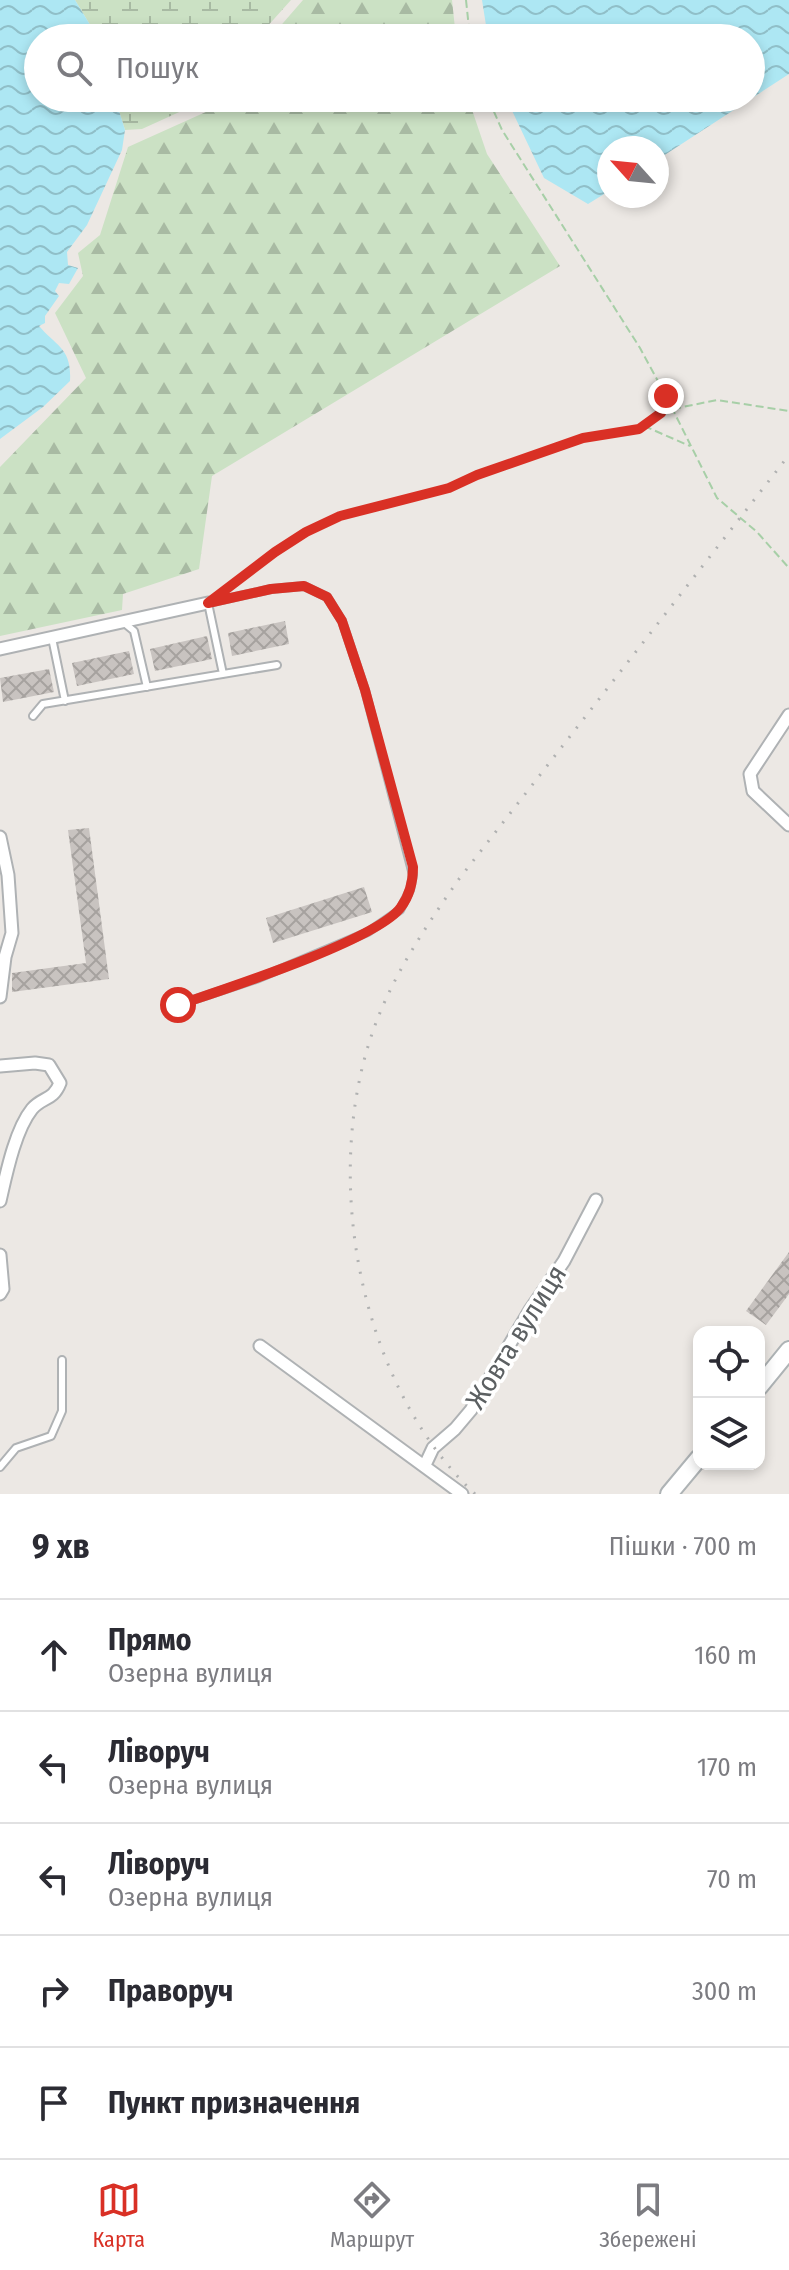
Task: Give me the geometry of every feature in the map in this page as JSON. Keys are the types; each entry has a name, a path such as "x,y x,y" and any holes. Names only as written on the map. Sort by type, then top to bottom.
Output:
{"main road":[{"path":"765,1380 789,1350"},
{"path":"669,1494 693,1465"}],"street":[{"path":"0,649 208,603"},
{"path":"789,715 750,774 753,791 789,825"},
{"path":"0,837 8,875 12,933 5,957 0,997"},
{"path":"0,1066 49,1065 60,1083 52,1097 32,1109 17,1142 0,1201"},
{"name":"Жовта вулиця","path":"425,1465 433,1448 471,1410 530,1310 564,1261 596,1200"},
{"path":"0,1255 3,1289 0,1294"},
{"path":"260,1346 462,1494"}],"lane":[{"path":"178,1005 259,978 368,932 400,910 410,890 413,875 365,690 342,621 327,597 304,586 271,589 208,603 223,674"},
{"path":"123,622 134,631 147,687"},
{"path":"52,638 65,701"},
{"path":"33,716 43,704 277,665"},
{"path":"0,1467 16,1448 51,1436 62,1411 62,1360"}],"path":[{"path":"466,0 469,24"},
{"path":"494,112 502,130 640,348 717,498 757,532 789,568"},
{"path":"208,603 275,552 306,532 340,516 449,488 583,438 644,426 661,413 666,396"},
{"path":"672,409 717,400 789,411"},
{"path":"644,426 691,446"}],"green space":[{"path":"75,0 291,0 270,24 90,24"},
{"path":"303,0 452,0 455,24 282,24"},
{"path":"119,112 179,112 142,129 125,130"},
{"path":"206,112 473,112 487,154 560,266 212,476 199,569 123,594 122,610 0,636 0,467 86,378 55,313 83,276 78,253 100,235 128,147"}],"water":[{"path":"0,0 75,0 90,24 24,24 24,112 119,112 125,130 122,150 87,225 67,252 68,265 78,268 69,284 59,283 55,291 59,296 45,316 45,323 39,326 66,354 70,381 43,407 0,439"},
{"path":"482,0 789,0 789,74 765,90 765,24 486,24"},
{"path":"513,112 731,112 669,152 669,136 597,136 597,198 588,204 544,178"}],"building":[{"path":"285,621 289,644 232,656 228,633"},
{"path":"207,636 212,659 155,671 150,649"},
{"path":"129,651 134,674 77,686 72,663"},
{"path":"49,669 54,692 3,702 0,678"},
{"path":"89,828 109,979 12,992 12,973 86,963 68,830"},
{"path":"364,887 372,912 273,943 266,918"},
{"path":"789,1252 789,1294 766,1325 746,1311"}],"railway":[{"path":"475,1494 434,1447 401,1393 376,1333 360,1269 351,1203 352,1137 361,1074 379,1015 396,979 459,879 789,455"}],"route":[{"path":"178,1005 259,978 368,932 400,910 410,890 413,875 365,690 342,621 327,597 304,586 271,589 208,603 275,552 306,532 340,516 449,488 583,438 639,429 661,413 666,396"}]}
